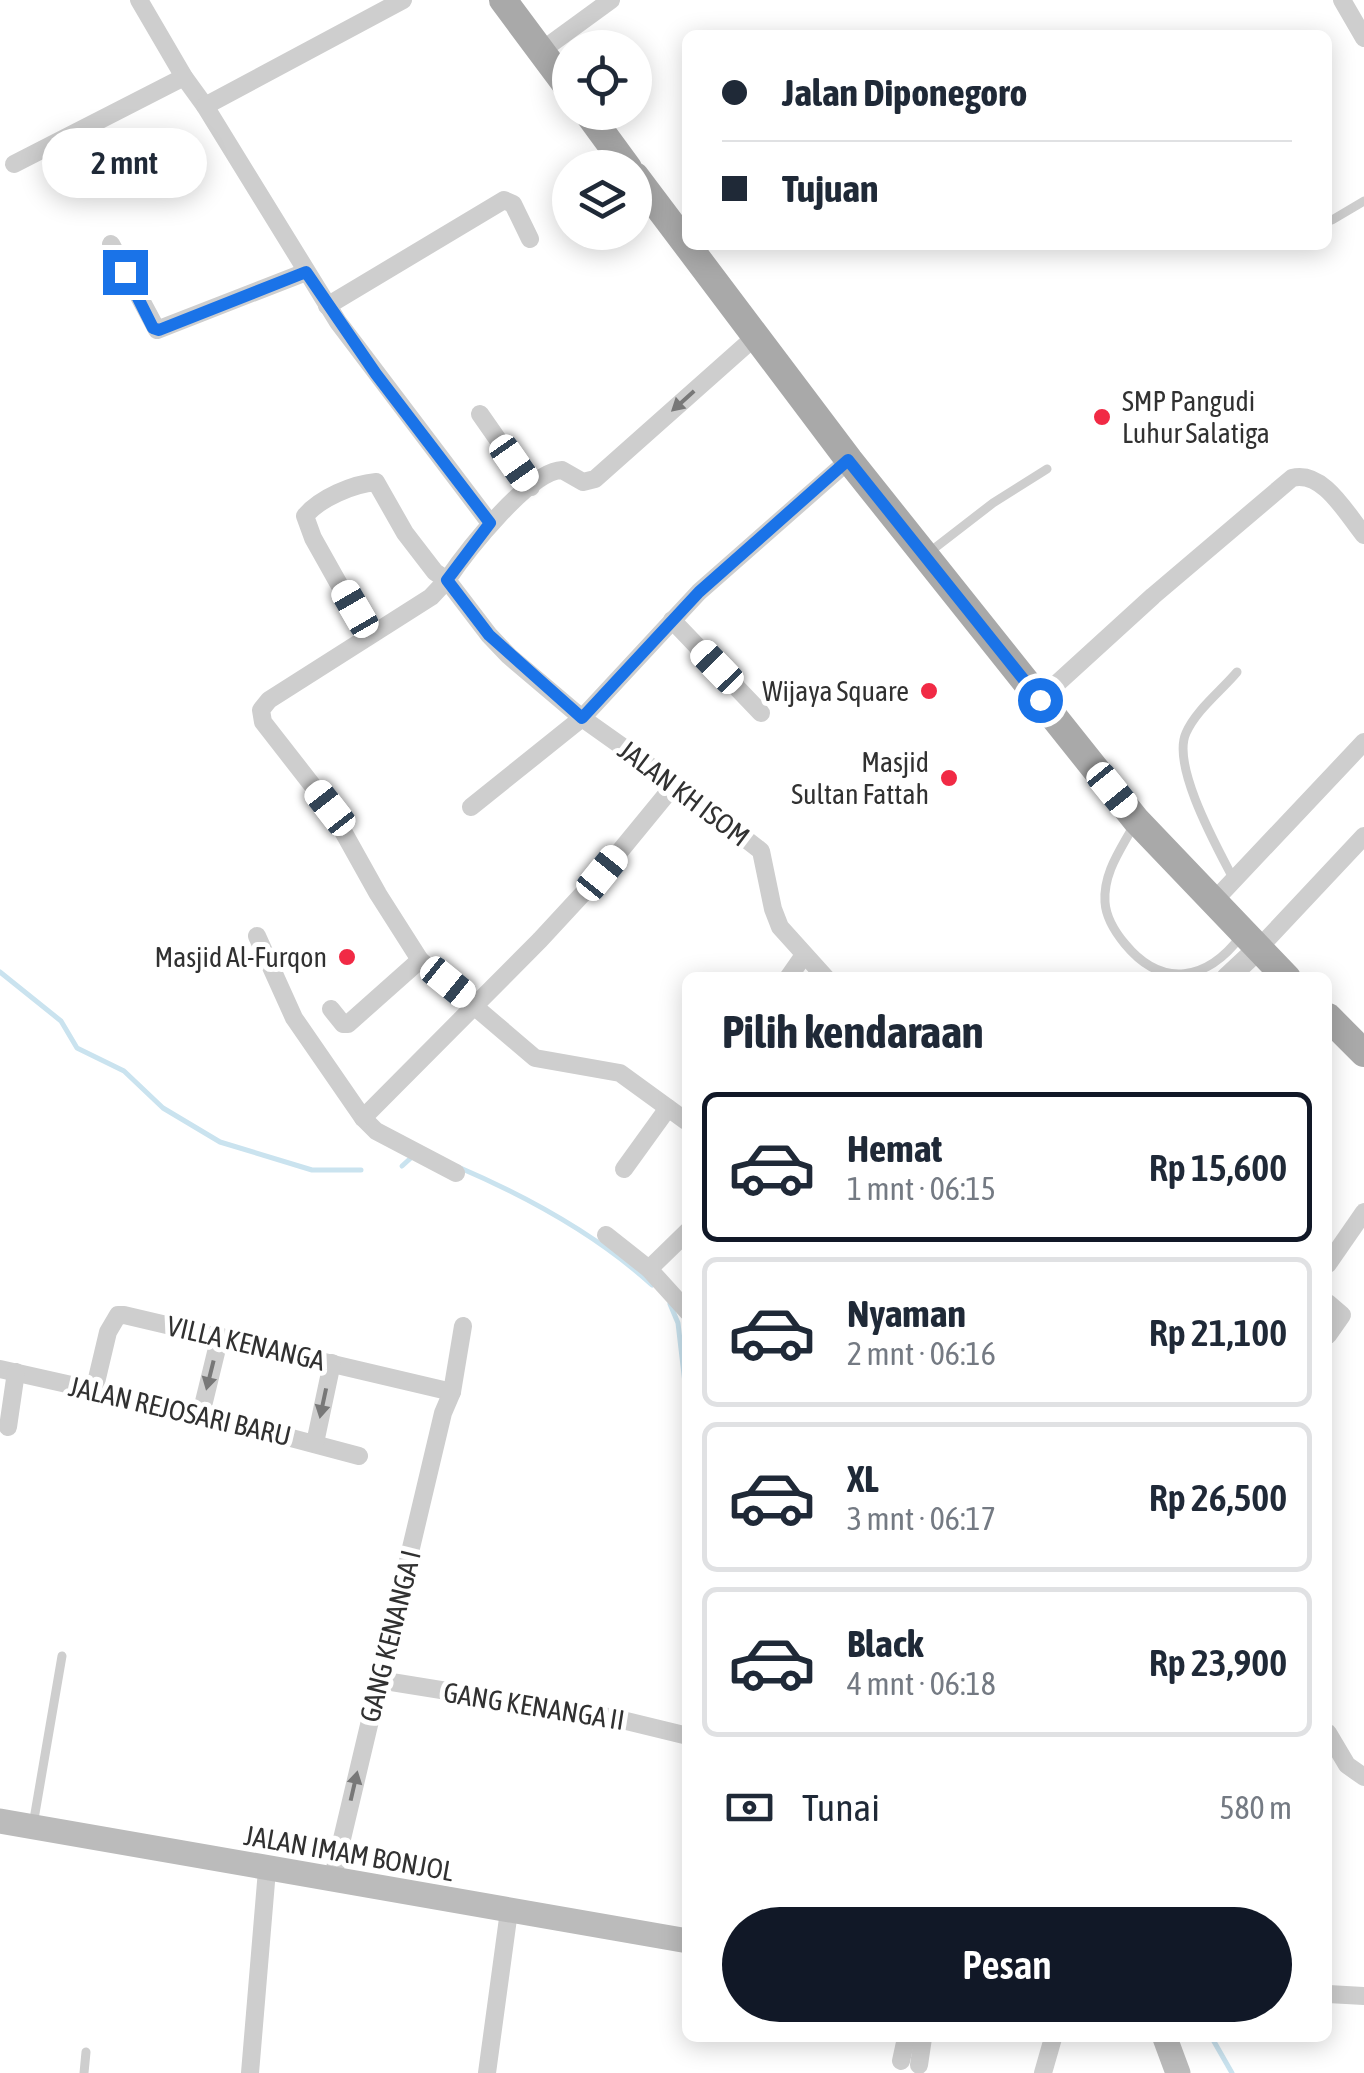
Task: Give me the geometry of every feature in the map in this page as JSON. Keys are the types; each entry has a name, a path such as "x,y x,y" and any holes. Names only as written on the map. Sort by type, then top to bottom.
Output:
{"main road":[{"path":"502,0 552,66"},
{"path":"652,198 682,238"},
{"path":"691,250 848,460 1136,820 1281,972"},
{"path":"1332,1021 1364,1053"},
{"name":"JALAN IMAM BONJOL","path":"0,1822 682,1940"},
{"path":"1166,2042 1178,2073"}],"street":[{"path":"138,0 327,306 490,523"},
{"path":"205,106 403,0"},
{"path":"541,51 611,0"},
{"path":"1342,0 1364,38"},
{"path":"14,164 184,78"},
{"path":"327,306 504,200 512,204 530,240"},
{"path":"111,244 156,330 306,272"},
{"path":"682,1118 620,1073 535,1058 420,960 330,808 261,716 269,700 432,596 490,523 531,487 555,470 569,472 583,482 595,479 756,336"},
{"path":"480,414 531,487"},
{"path":"471,808 582,718 699,592 848,460"},
{"path":"1040,700 1153,596 1292,478 1305,474 1319,481 1364,535"},
{"name":"JALAN KH ISOM","path":"368,636 304,516 359,485 376,482 405,533 489,635 582,718 676,784 761,851 780,927 820,972"},
{"path":"672,620 761,714"},
{"path":"1213,902 1364,742"},
{"path":"369,1119 602,873 676,784"},
{"path":"1230,972 1251,941 1364,836"},
{"path":"257,936 294,1018 369,1119 421,1156 456,1173"},
{"path":"792,972 804,955"},
{"path":"331,1010 348,1024 420,960"},
{"path":"624,1169 668,1108"},
{"path":"1332,1258 1364,1212"},
{"path":"606,1236 649,1269 682,1305"},
{"path":"649,1269 682,1237"},
{"path":"1332,1306 1342,1315 1332,1329"},
{"name":"VILLA KENANGA","path":"94,1391 108,1332 118,1315 452,1392"},
{"path":"452,1392 463,1326"},
{"path":"201,1414 220,1336"},
{"path":"315,1442 332,1363"},
{"path":"8,1371 8,1427"},
{"name":"JALAN REJOSARI BARU","path":"8,1371 201,1414 359,1456"},
{"name":"GANG KENANGA I","path":"332,1881 443,1413 452,1392"},
{"name":"GANG KENANGA II","path":"379,1680 614,1718 682,1735"},
{"path":"1332,1740 1347,1764 1364,1777"},
{"path":"250,2073 268,1870"},
{"path":"486,2073 509,1910"},
{"path":"1332,1994 1364,1996"},
{"path":"907,2042 910,2063 921,2042"},
{"path":"1043,2073 1051,2042"}],"lane":[{"path":"1332,220 1364,200"},
{"path":"925,556 993,503 1048,469"},
{"path":"1234,880 1208,832 1182,751 1184,736 1193,722 1238,672"},
{"path":"1136,820 1112,864 1105,900 1116,934 1139,962 1155,972"},
{"path":"1188,972 1251,941"},
{"path":"32,1827 62,1656"},
{"path":"84,2073 86,2052"}],"waterway":[{"path":"0,972 61,1021 77,1048 124,1071 163,1108 220,1142 312,1170 361,1170"},
{"path":"402,1166 413,1156"},
{"path":"458,1167 560,1218 608,1249 652,1285"},
{"path":"670,1304 678,1323 682,1357"},
{"path":"1214,2042 1232,2073"}],"place":[{"name":"SMP Pangudi Luhur Salatiga","path":"1102,417"},
{"name":"Wijaya Square","path":"929,691"},
{"name":"Masjid Sultan Fattah","path":"949,778"},
{"name":"Masjid Al-Furqon","path":"347,957"}],"route":[{"path":"125,272 154,330 159,330 306,272 376,374 490,523 447,580 489,635 582,718 699,592 848,460 1040,700"}]}
